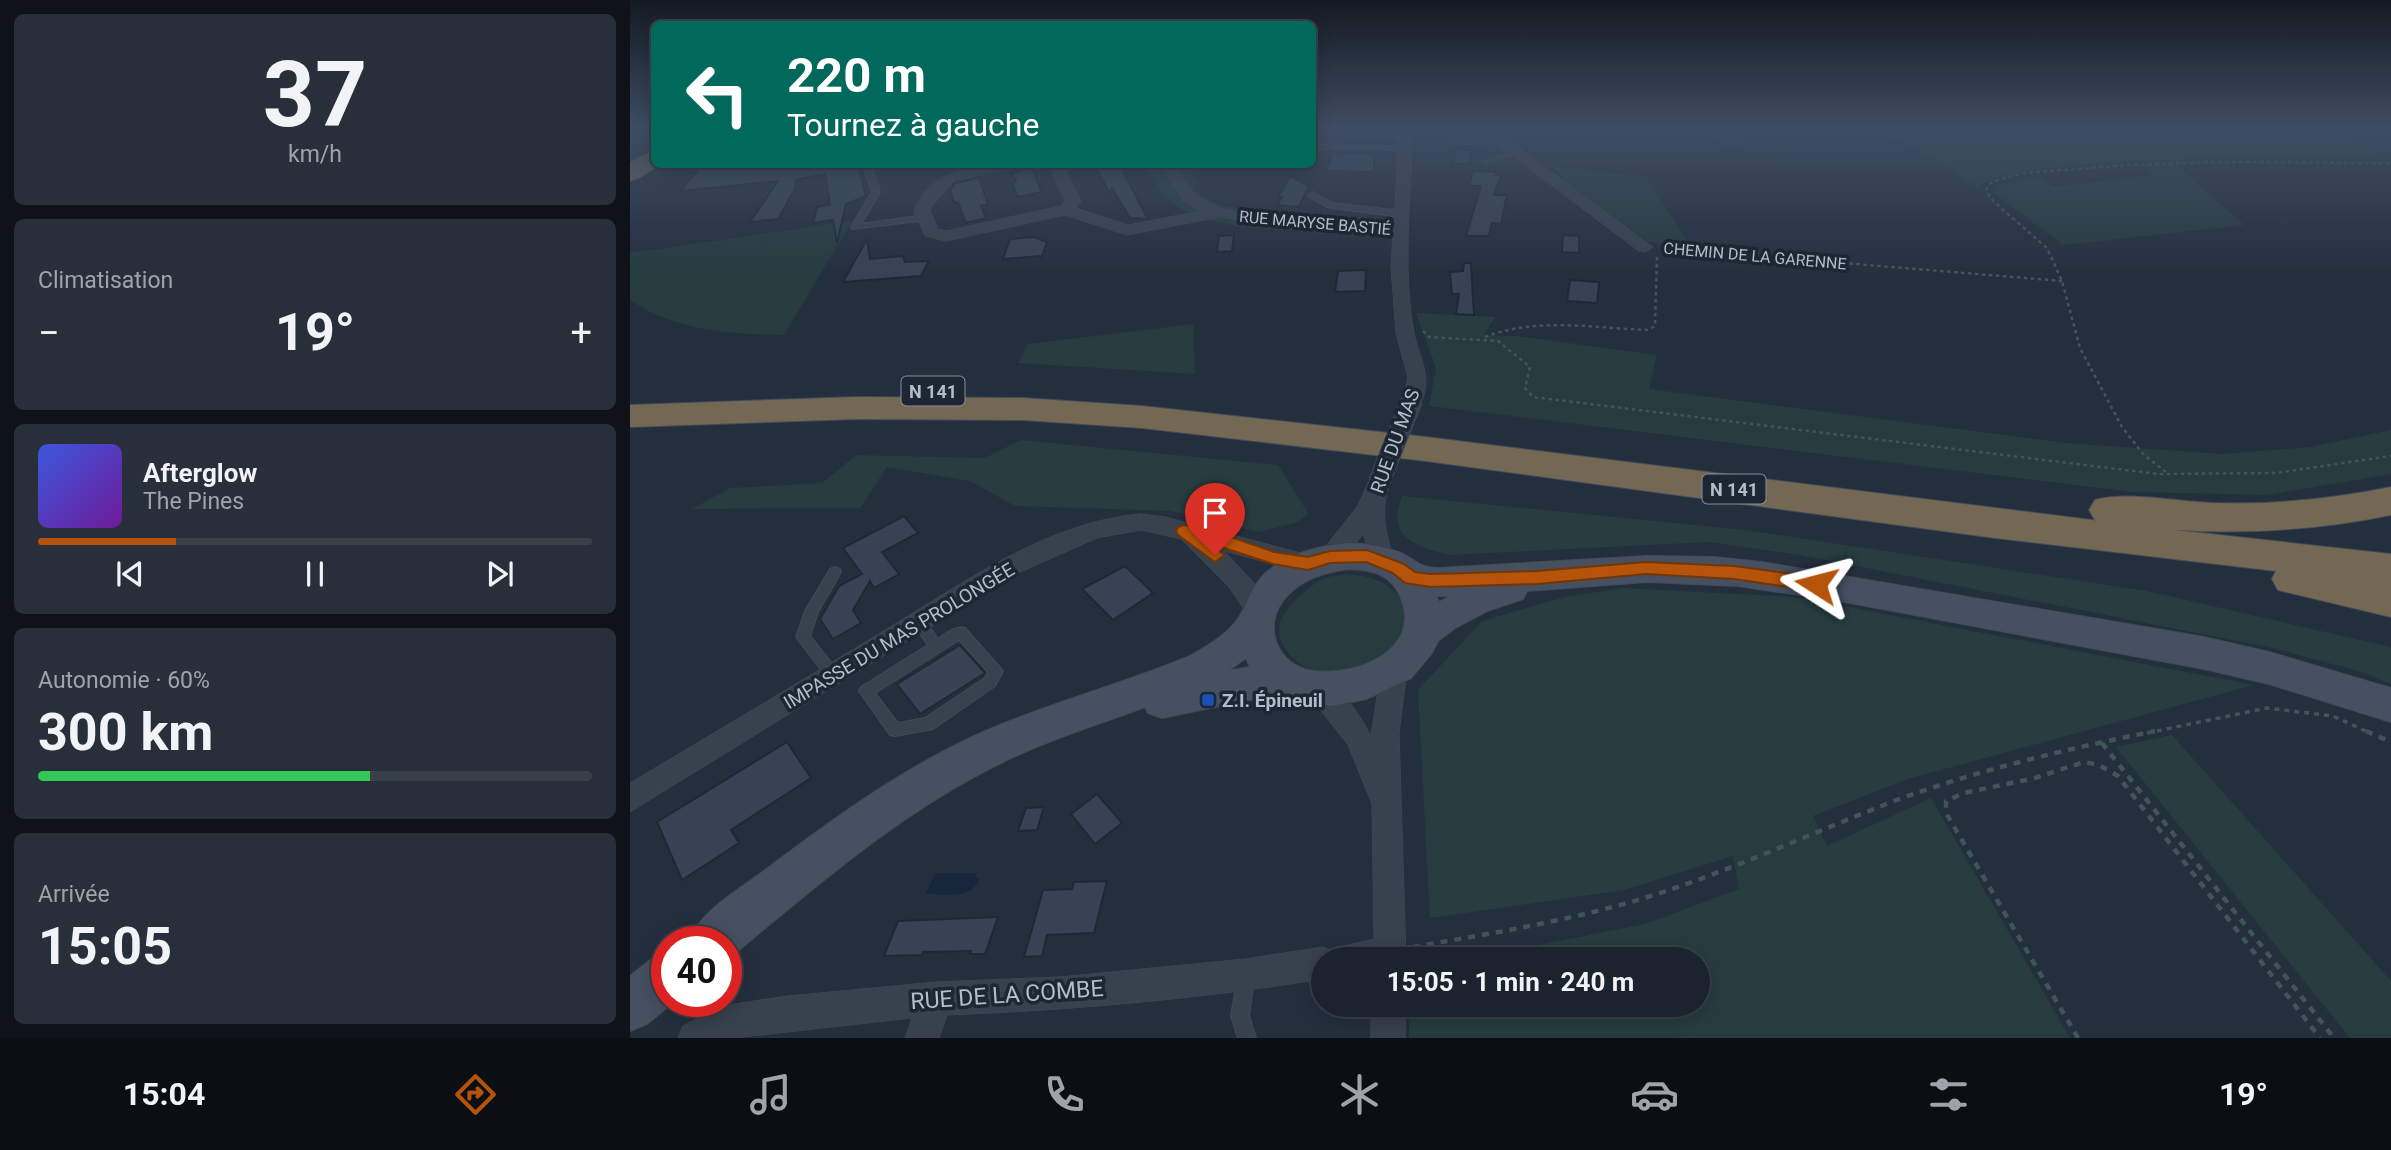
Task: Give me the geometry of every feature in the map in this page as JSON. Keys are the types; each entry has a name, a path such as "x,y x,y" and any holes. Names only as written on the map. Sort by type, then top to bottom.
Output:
{"highway":[{"name":"N 141","path":"774,395 971,391 1149,400 2018,504 2257,536 2391,548"},
{"path":"630,398 774,395"},
{"path":"630,404 774,395"},
{"path":"630,416 857,408"},
{"path":"630,424 857,408"},
{"name":"N 141","path":"857,408 1023,409 1142,417 1426,449 2099,536 2391,569"},
{"path":"2018,504 2201,518 2324,511 2391,501"},
{"path":"2099,536 2150,552 2391,601"}],"street":[{"path":"949,178 924,205 922,211 931,233 946,236 1066,210 1127,230 1216,213"},
{"path":"1062,178 1073,201 1066,210"},
{"name":"RUE MARYSE BASTIÉ","path":"1177,178 1189,197 1216,213 1245,218 1401,222"},
{"name":"RUE DU MAS","path":"1319,560 1356,527 1376,493 1419,378 1402,316 1403,178"},
{"name":"CHEMIN DE LA GARENNE","path":"1553,178 1645,247"},
{"name":"RUE DU MAS","path":"1376,493 1374,533 1397,570"},
{"name":"IMPASSE DU MAS PROLONGÉE","path":"630,799 1010,567 1066,541 1106,528 1141,522 1164,524 1273,558 1319,560"},
{"path":"1184,531 1215,555 1251,596 1261,655 1270,667 1299,683 1348,718 1364,746 1389,810"},
{"path":"731,926 826,850 914,790 988,749 1203,667 1241,643 1278,583 1319,560 1367,556 1397,570 1431,581 1537,577 1646,568 1693,569 1789,579 2204,653 2269,668 2391,705"},
{"path":"1397,570 1424,603 1422,632"},
{"path":"1083,714 1299,683 1357,687 1394,670 1406,658 1422,632 1440,617 1537,577"},
{"path":"1394,670 1385,733 1402,947"},
{"name":"RUE DE LA COMBE","path":"695,1038 721,1023 788,1013 936,999 1060,994 1245,975 1311,965"},
{"path":"630,1007 651,990"},
{"path":"922,1038 936,999"},
{"path":"1388,1038 1389,1017"}],"lane":[{"path":"872,178 876,192 855,227 926,218"},
{"path":"1312,195 1330,205 1401,222"},
{"path":"832,675 803,637 812,611 835,572"},
{"path":"919,623 937,647"},
{"path":"960,632 996,671 989,682 928,724 895,730 866,691 937,647 960,632"},
{"path":"1245,975 1240,1016 1247,1038"}],"path":[{"path":"2009,178 1989,184 1986,191 1993,201 2047,248 2062,281 2080,348 2122,427 2144,455 2167,474"},
{"name":"CHEMIN DE LA GARENNE","path":"1645,247 2062,281"},
{"path":"1480,339 1506,329 1531,325 1648,331 1655,326 1655,262 1657,254 1667,248"},
{"path":"1402,316 1412,316 1429,337 1498,341 1530,367 1525,388 1534,397 2167,474 2276,473 2391,456"},
{"path":"1408,947 1504,931 1640,899 1755,860 1895,801 2024,761 2267,708 2333,716 2391,742"},
{"path":"2102,743 2334,1038"},
{"path":"2078,1038 1946,813 1946,801 1964,793 2035,778 2084,762 2099,765 2118,776 2320,1038"}],"green space":[{"path":"1154,178 1196,178 1193,190 1221,206 1379,223 1372,237 1235,226 1197,217 1163,195"},
{"path":"1563,178 1647,178 1691,246 1648,242"},
{"path":"1964,178 1998,178 1979,188"},
{"path":"2028,178 2037,178 2055,187 2125,178 2191,178 2244,225 2063,245 1994,193 1996,186"},
{"path":"852,221 784,335 704,329 663,318 630,299 630,253"},
{"path":"1416,313 1495,317 1484,335 1516,336 1657,355 1649,389 2066,443 2223,454 2310,447 2391,430 2391,474 2267,495 2132,492 1429,406 1436,368"},
{"path":"1193,324 1195,374 1018,363 1028,344"},
{"path":"1021,440 1278,465 1308,513 1298,522 1259,532 1171,511 1015,506 970,481 887,467 860,508 692,509 730,488 822,483 856,455 985,458"},
{"path":"1402,496 1746,530 2147,591 2391,647 2391,684 2358,671 2273,648 1800,555 1709,542 1449,555 1416,544 1403,534 1397,518"},
{"path":"1346,574 1376,580 1395,592 1404,608 1404,626 1395,643 1379,659 1356,669 1316,672 1288,653 1279,634 1280,624 1291,605 1316,583"},
{"path":"1623,588 1796,597 2254,685 1908,779 1813,816 1827,846 1931,798 2070,1038 1409,1038 1409,1017 1710,1017 1710,947 1527,947 1645,924 1739,889 1733,856 1624,890 1430,918 1418,690 1482,621 1565,597"},
{"path":"2172,735 2391,981 2391,1038 2350,1038 2116,747"}],"water":[{"path":"935,873 976,873 975,877 979,879 976,886 964,893 926,894"}],"building":[{"path":"691,178 803,178 795,180 796,187 778,219 750,222 778,181 681,191"},
{"path":"826,178 862,178 866,196 846,204 837,243 833,220 813,223 817,207 830,205"},
{"path":"979,178 988,204 981,206 986,218 966,223 958,202 954,203 950,189 955,183"},
{"path":"1014,178 1036,178 1042,192 1018,197 1012,183 1016,182"},
{"path":"1102,178 1127,178 1148,219 1130,218 1112,188 1110,194"},
{"path":"1289,178 1309,186 1299,207 1277,205 1282,197 1278,197"},
{"path":"1471,178 1500,178 1494,195 1507,195 1501,224 1492,223 1489,236 1466,236 1481,186 1469,186"},
{"path":"1234,235 1232,251 1217,252 1219,236"},
{"path":"1563,235 1579,236 1579,253 1562,252"},
{"path":"1034,237 1047,242 1042,256 1003,259 1010,239"},
{"path":"867,239 870,259 903,256 905,262 929,261 921,276 843,282"},
{"path":"1464,263 1471,263 1474,315 1456,314 1459,294 1452,294 1450,272 1463,271"},
{"path":"1366,270 1365,291 1335,292 1338,271"},
{"path":"1570,280 1599,282 1597,303 1567,301"},
{"path":"904,516 918,533 882,552 899,574 874,588 870,581 853,610 861,623 833,639 820,619 839,586 862,574 843,548"},
{"path":"1125,566 1153,593 1113,620 1082,589"},
{"path":"960,645 985,673 920,714 897,684"},
{"path":"787,742 811,778 731,830 739,843 682,880 657,822"},
{"path":"1097,794 1122,823 1095,844 1071,814"},
{"path":"1044,807 1037,830 1018,831 1026,808"},
{"path":"1107,881 1094,933 1047,935 1042,956 1024,957 1043,890 1072,889 1074,882"},
{"path":"998,917 985,954 970,954 971,951 884,956 898,921"}],"place":[{"name":"Z.I. Épineuil","path":"1208,700"}],"route":[{"path":"1215,555 1184,531 1231,543 1273,558 1308,564 1330,557 1367,556 1398,568 1411,579 1431,581 1537,577 1646,568 1693,569 1816,584"}]}
